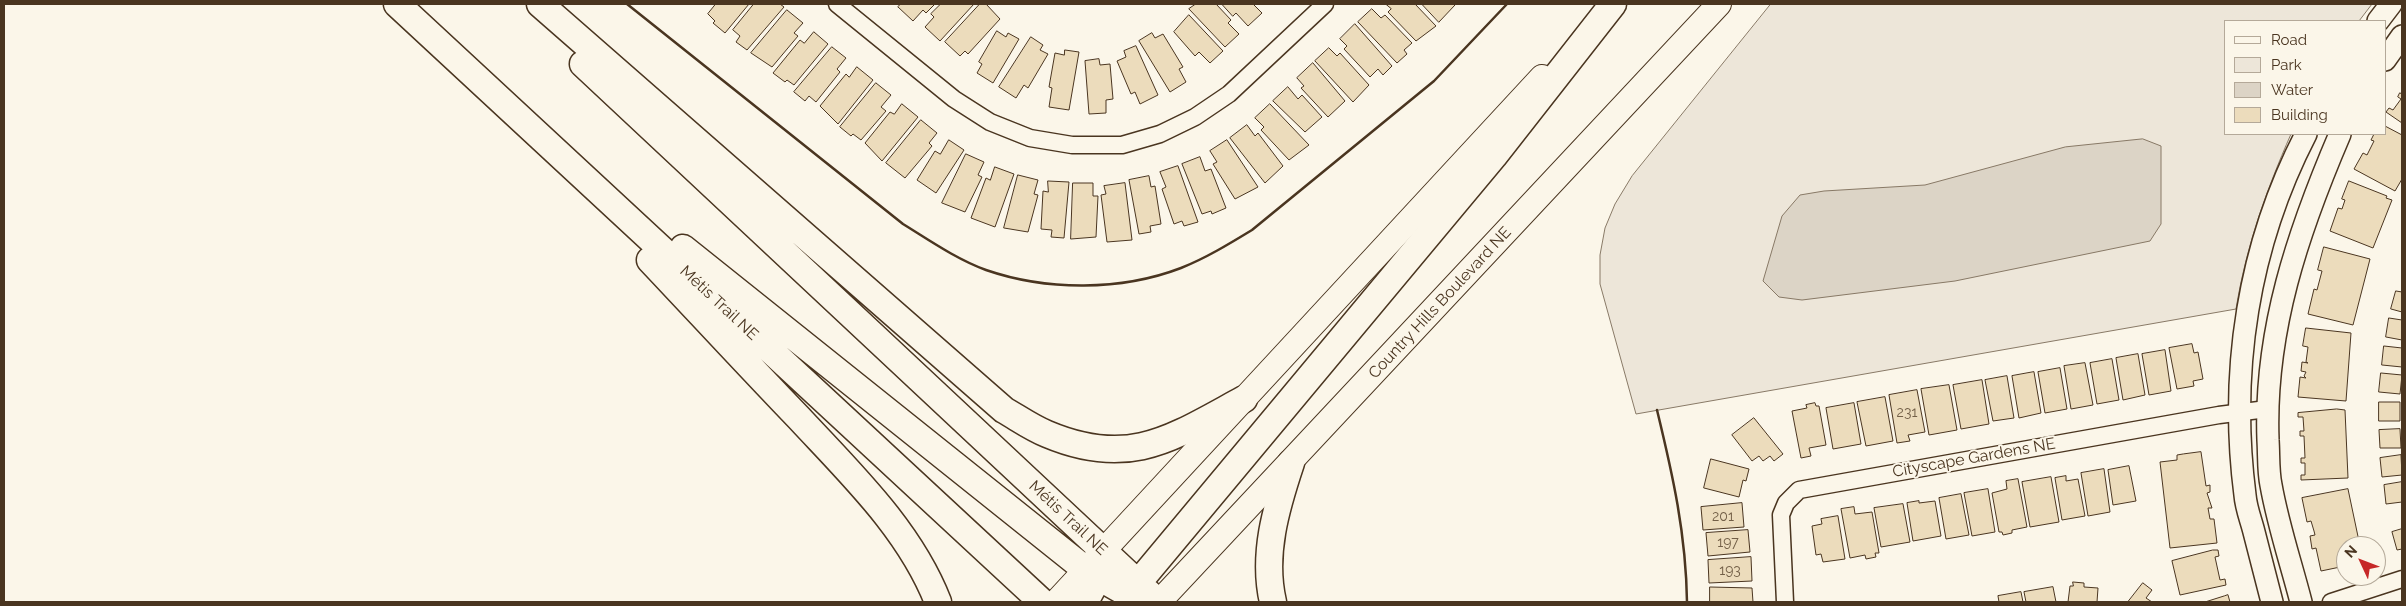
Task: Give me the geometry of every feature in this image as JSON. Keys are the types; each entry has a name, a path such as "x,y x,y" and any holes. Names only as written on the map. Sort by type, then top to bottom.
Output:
{"main road":[{"name":"Métis Trail NE","path":"397,4 1042,602"},
{"name":"Métis Trail NE","path":"519,4 1096,566"},
{"path":"540,4 1004,410 1047,434 1088,447 1124,450 1176,436 1244,399"},
{"path":"1131,593 1494,156 1612,4"},
{"path":"1056,602 1096,566 1244,399 1612,4"},
{"name":"Country Hills Boulevard NE","path":"1158,602 1291,463 1719,4"},
{"path":"490,90 857,480 908,543 929,579 938,602"},
{"path":"540,137 610,188 744,297 1131,593 1158,602"},
{"path":"1273,602 1268,555 1280,498 1291,463"},
{"path":"1085,602 1096,566"}],"street":[{"path":"837,4 954,99 990,122 1030,138 1072,145 1122,145 1160,134 1194,117 1229,94 1325,4"},
{"path":"2379,20 2391,4"},
{"path":"2386,59 2402,36"},
{"path":"2272,602 2245,497 2238,413 2242,344 2252,280 2267,224 2288,169 2305,135"},
{"path":"2301,602 2270,484 2267,409 2273,350 2283,292 2298,238 2340,135"},
{"name":"Cityscape Gardens NE","path":"1785,602 1781,515 1786,503 1800,490 2267,409"},
{"path":"2331,602 2402,579"}],"green space":[{"path":"1771,4 2372,4 2360,20 2224,20 2224,135 2291,135 2273,177 2251,241 2236,309 1636,414 1600,284 1600,255 1605,228 1615,204 1632,176"}],"water":[{"path":"2143,139 2161,146 2161,224 2150,241 1955,281 1802,300 1779,297 1763,281 1782,216 1800,195 1824,191 1925,185 2065,147"}],"building":[{"path":"716,4 749,4 725,33 713,23 715,21 708,14"},
{"path":"754,4 780,4 784,7 747,50 736,42 740,36 733,30"},
{"path":"901,4 935,4 926,13 923,10 913,21 898,7"},
{"path":"941,4 974,4 940,41 925,27 934,17 931,14"},
{"path":"980,4 986,4 1000,19 968,54 965,51 960,56 945,42"},
{"path":"1196,4 1216,4 1231,20 1228,23 1239,34 1225,47 1189,9"},
{"path":"1222,4 1253,4 1262,13 1248,26 1236,13 1233,16"},
{"path":"1386,4 1415,4 1436,26 1416,41 1388,12 1391,9"},
{"path":"1422,4 1454,4 1455,5 1439,22"},
{"path":"1372,9 1381,18 1385,15 1412,43 1404,50 1407,54 1397,63 1358,22"},
{"path":"787,10 803,23 794,33 798,36 772,67 751,53"},
{"path":"1189,15 1223,51 1210,63 1199,52 1195,56 1174,32"},
{"path":"1355,24 1392,66 1383,75 1378,69 1370,77 1344,49 1347,46 1340,39"},
{"path":"997,31 1006,37 1008,33 1019,39 993,83 977,73 982,64 979,62"},
{"path":"814,32 828,44 794,85 787,80 785,82 773,73 800,40 804,43"},
{"path":"1152,33 1155,38 1163,34 1183,67 1179,69 1186,82 1170,92 1139,41"},
{"path":"1031,37 1043,45 1040,50 1048,54 1028,88 1024,85 1016,98 999,87"},
{"path":"1136,46 1158,95 1140,104 1135,92 1131,94 1117,61 1126,57 1124,51"},
{"path":"832,47 846,58 837,69 840,72 816,102 809,96 805,101 794,92"},
{"path":"1329,48 1337,56 1340,53 1369,85 1353,102 1315,61"},
{"path":"1065,50 1079,52 1069,110 1049,107 1052,88 1049,87 1055,53 1064,55"},
{"path":"1099,59 1100,65 1110,64 1113,99 1106,100 1106,113 1089,114 1085,61"},
{"path":"1313,63 1345,101 1328,117 1301,88 1304,86 1297,78"},
{"path":"857,67 873,80 838,124 820,106 846,74 849,77"},
{"path":"876,83 891,95 881,107 886,111 861,140 853,134 851,136 840,127"},
{"path":"1288,87 1298,99 1302,95 1322,117 1305,132 1273,101"},
{"path":"2400,93 2402,94 2402,123 2386,112 2389,108 2393,110 2401,99 2398,97"},
{"path":"902,104 918,117 882,161 865,143 890,112 894,114"},
{"path":"1270,104 1309,145 1289,160 1261,130 1264,127 1255,118"},
{"path":"921,120 937,133 929,143 932,146 905,178 886,163"},
{"path":"1247,125 1255,136 1258,133 1283,166 1265,183 1230,138"},
{"path":"2386,127 2402,135 2402,179 2395,191 2354,169 2363,153 2367,155 2374,141 2371,140 2374,135 2386,135"},
{"path":"949,140 964,150 936,193 917,180 935,151 940,154"},
{"path":"1227,140 1258,187 1235,199 1213,164 1217,162 1210,151"},
{"path":"966,154 984,162 978,175 982,177 965,212 942,203"},
{"path":"1200,157 1205,171 1211,169 1226,208 1212,214 1211,211 1202,214 1182,164"},
{"path":"1178,166 1198,222 1184,226 1182,221 1174,224 1162,189 1166,187 1160,172"},
{"path":"995,167 1014,174 995,227 971,218 986,178 990,180"},
{"path":"1018,175 1038,180 1034,194 1038,195 1028,232 1004,228"},
{"path":"1149,176 1151,187 1155,186 1161,224 1150,226 1151,232 1139,234 1129,180"},
{"path":"1048,181 1069,182 1064,238 1051,237 1052,230 1041,229 1043,191 1048,192"},
{"path":"2349,181 2387,196 2386,198 2392,200 2373,248 2330,231 2338,208 2342,209 2345,200 2342,199"},
{"path":"1073,183 1093,183 1093,196 1098,196 1096,237 1071,239"},
{"path":"1125,183 1132,240 1107,242 1101,195 1106,194 1104,186"},
{"path":"2324,247 2370,259 2353,325 2308,314 2314,289 2317,290 2322,271 2318,270"},
{"path":"2396,291 2402,292 2402,312 2391,309"},
{"path":"2389,318 2402,320 2402,340 2386,337"},
{"path":"2306,328 2351,333 2346,401 2298,397 2300,377 2306,378 2304,376 2306,372 2301,371 2302,362 2308,363 2306,362 2308,347 2303,346"},
{"path":"2192,344 2194,353 2198,352 2203,379 2193,381 2194,386 2177,389 2169,348"},
{"path":"2384,346 2402,348 2402,367 2382,365"},
{"path":"2165,350 2171,391 2149,395 2142,354"},
{"path":"2138,354 2145,395 2123,400 2116,358"},
{"path":"2112,359 2119,400 2097,404 2090,363"},
{"path":"2085,363 2093,405 2071,409 2064,366"},
{"path":"2060,368 2067,409 2045,413 2038,372"},
{"path":"2034,372 2041,413 2019,418 2012,376"},
{"path":"2381,373 2402,375 2400,394 2379,392"},
{"path":"2007,376 2014,418 1993,421 1985,380"},
{"path":"1982,380 1989,424 1961,429 1953,385"},
{"path":"1949,385 1957,430 1929,435 1921,389"},
{"path":"1917,390 1925,432 1908,435 1910,441 1897,443 1889,395"},
{"path":"1885,397 1893,441 1866,446 1857,402"},
{"path":"2379,402 2400,402 2400,421 2379,421"},
{"path":"1815,403 1816,406 1819,406 1826,445 1809,448 1811,456 1801,458 1792,411 1807,408 1806,405"},
{"path":"1854,403 1861,444 1833,449 1826,408"},
{"path":"2337,409 2345,410 2348,478 2301,480 2301,475 2305,475 2305,463 2301,463 2301,458 2305,458 2304,436 2300,436 2300,431 2304,431 2303,417 2298,417 2298,413"},
{"path":"1754,418 1783,454 1774,461 1770,456 1763,461 1759,456 1752,461 1732,435"},
{"path":"2400,429 2401,448 2380,448 2379,430"},
{"path":"2201,452 2206,486 2210,485 2210,492 2207,493 2212,508 2208,508 2210,519 2214,519 2217,543 2170,548 2160,462 2177,460 2177,455"},
{"path":"2401,455 2402,475 2382,477 2380,458"},
{"path":"1711,459 1749,469 1746,481 1743,480 1739,497 1704,488"},
{"path":"2129,466 2136,501 2113,505 2108,470"},
{"path":"2104,469 2110,512 2088,516 2081,473"},
{"path":"2066,476 2066,481 2078,479 2085,516 2062,520 2055,478"},
{"path":"2051,477 2059,522 2030,527 2022,482"},
{"path":"2018,479 2027,527 2012,530 2012,533 2003,535 2002,532 1999,532 1992,493 2007,489 2006,481"},
{"path":"2402,482 2402,502 2386,504 2384,485"},
{"path":"1988,489 1995,532 1972,536 1964,493"},
{"path":"2348,489 2358,536 2336,536 2336,568 2321,571 2316,548 2312,549 2310,536 2315,535 2314,531 2311,521 2307,522 2302,498"},
{"path":"1961,494 1969,535 1946,539 1939,498"},
{"path":"1919,501 1919,503 1935,501 1941,536 1913,541 1907,503"},
{"path":"1742,503 1744,527 1703,530 1701,507"},
{"path":"1903,504 1910,542 1881,547 1874,508"},
{"path":"1854,507 1855,514 1872,512 1879,553 1875,553 1876,557 1866,559 1865,555 1850,558 1841,509"},
{"path":"1838,516 1845,559 1823,562 1821,554 1816,555 1812,526 1822,524 1821,519"},
{"path":"2402,529 2402,549 2397,550 2392,532"},
{"path":"1748,530 1750,552 1708,556 1706,533"},
{"path":"2218,550 2219,556 2215,557 2220,580 2225,579 2226,585 2180,595 2172,561"},
{"path":"1751,557 1752,581 1709,583 1708,560"},
{"path":"2073,582 2084,583 2084,587 2098,588 2097,602 2068,602 2070,586 2073,586"},
{"path":"2143,583 2152,590 2146,598 2152,602 2128,602"},
{"path":"1710,587 1752,588 1753,602 1710,602"},
{"path":"2053,587 2056,602 2026,602 2024,592"},
{"path":"2021,592 2023,602 1999,602 1998,596"},
{"path":"2228,595 2230,602 2205,602 2224,596"}],"wall":[{"path":"627,4 903,224 933,243 975,266 1009,277 1034,282 1084,286 1134,281 1158,276 1181,268 1208,255 1252,230 1434,81 1507,4"},
{"path":"1657,410 1678,505 1684,553 1687,602"}]}
